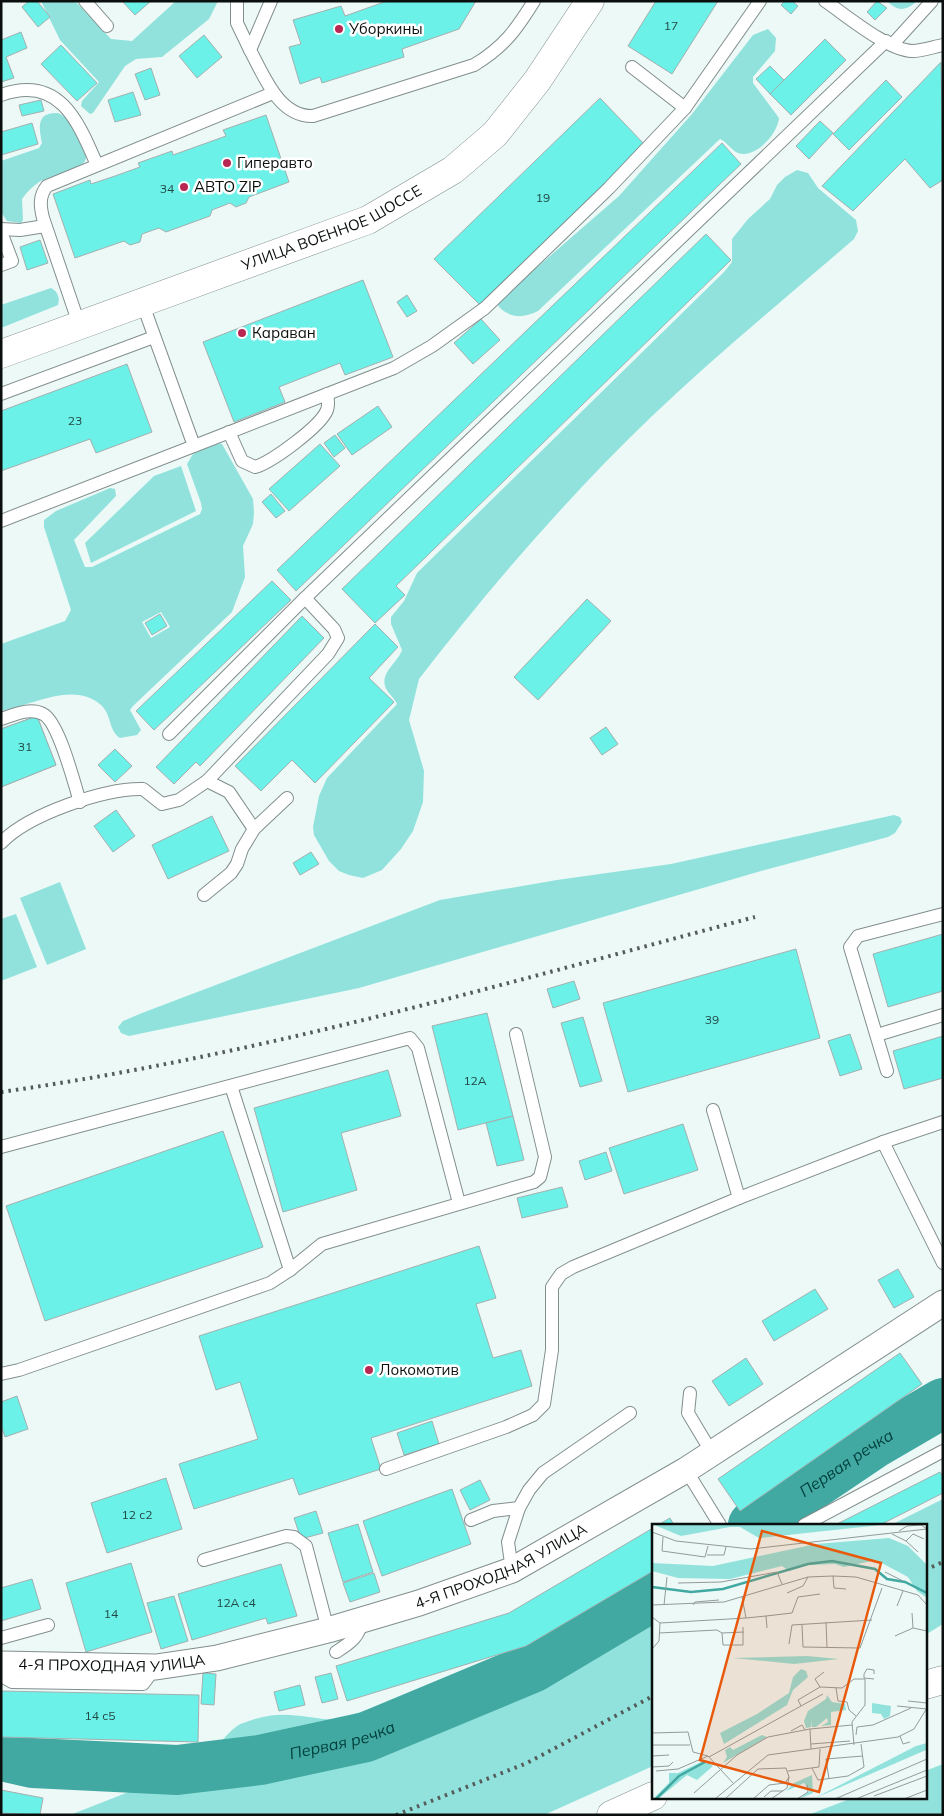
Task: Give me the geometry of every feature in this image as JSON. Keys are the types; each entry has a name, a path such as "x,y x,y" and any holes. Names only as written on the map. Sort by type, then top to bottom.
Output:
{"main road":[{"name":"УЛИЦА ВОЕННОЕ ШОССЕ","path":"1,354 368,220 453,170 495,134 537,81 590,1"},
{"path":"926,1686 943,1680"},
{"path":"611,1815 652,1796"}],"street":[{"name":"4-Я ПРОХОДНАЯ УЛИЦА","path":"1,1664 156,1667 332,1641 362,1619 419,1603 512,1570 686,1470 943,1303"}],"lane":[{"path":"85,1 107,26"},
{"path":"237,1 237,23 273,93 294,113 301,117 313,116 474,65 495,52 512,36 534,1"},
{"path":"250,50 271,1"},
{"path":"1,521 411,360 485,308 610,188 684,108 760,1"},
{"path":"825,1 889,43 913,51 943,45"},
{"path":"169,734 305,598 932,1"},
{"path":"632,67 684,108"},
{"path":"1,95 16,89 30,89 43,91 56,98 76,121 97,165"},
{"path":"79,324 45,226 41,200 47,186 273,93"},
{"path":"1,265 12,261 1,230 20,230 45,226"},
{"path":"142,302 194,446"},
{"path":"1,394 154,337"},
{"path":"229,432 242,460 255,467 261,465 280,455 321,420 327,411 327,394"},
{"path":"1,843 21,826 80,802 131,789 143,789 162,804 171,803 179,800 207,781 335,646 338,638 334,629 305,598"},
{"path":"1,719 22,712 35,712 49,719 61,745 80,802"},
{"path":"207,781 229,792 254,829"},
{"path":"204,895 231,873 254,829 287,798"},
{"path":"888,1071 850,947 858,936 943,914"},
{"path":"877,1035 943,1015"},
{"path":"1,1374 19,1370 270,1283 290,1270 322,1244 534,1182 540,1177 545,1157 516,1034"},
{"path":"1,1147 410,1038 418,1048 459,1203"},
{"path":"231,1086 290,1270"},
{"path":"713,1110 739,1198"},
{"path":"386,1469 506,1427 533,1415 544,1404 552,1350 552,1287 561,1274 573,1267 739,1198 883,1142 943,1122"},
{"path":"883,1142 943,1263"},
{"path":"690,1393 688,1413 712,1453"},
{"path":"512,1570 508,1542 518,1508 529,1490 543,1473 630,1413"},
{"path":"806,1524 943,1452"},
{"path":"686,1470 719,1524"},
{"path":"471,1520 493,1511 518,1508"},
{"path":"204,1560 286,1536 294,1537 306,1546 332,1641"},
{"path":"1,1638 48,1625"},
{"path":"1,1668 5,1678 12,1682 143,1684 156,1667"}],"shaded area":[{"path":"41,1 75,1 111,39 132,41 176,1 218,1 209,19 162,57 136,59 125,66 93,113 90,114 81,106 82,101 99,82 60,40"},
{"path":"887,1 917,1 909,7 902,9 895,7"},
{"path":"768,29 776,38 775,51 753,77 753,83 779,118 775,131 765,143 759,149 745,154 736,152 720,139 538,311 518,316 508,314 499,307 497,302 619,196 692,114 753,35"},
{"path":"51,113 58,113 71,123 76,131 85,150 85,161 77,167 36,184 22,199 23,220 21,223 7,221 1,212 1,161 39,148 42,143 40,126 42,118"},
{"path":"797,170 808,173 818,188 856,220 858,231 854,239 725,350 650,418 588,480 473,611 419,679 409,720 424,771 423,802 413,831 401,849 382,870 363,878 339,871 329,861 314,835 313,827 319,796 327,778 397,704 386,688 384,681 385,676 402,650 391,624 391,617 404,601 417,573 724,272 732,262 732,239 748,219 770,199 777,185 785,177"},
{"path":"51,288 58,295 58,305 1,328 1,305"},
{"path":"217,443 222,444 253,499 253,524 243,546 245,577 232,612 133,706 130,710 141,730 137,735 120,738 116,735 107,713 101,705 90,698 78,695 52,697 1,711 1,644 65,621 71,610 44,527 44,520 56,511 110,488 115,489 116,496 74,540 85,567 92,567 200,514 202,509 201,503 187,464 193,454","holes":["161,612 170,627 151,638 142,622"]},
{"path":"181,466 196,511 91,563 85,543 154,476"},
{"path":"894,815 900,817 902,822 895,833 888,837 761,871 359,988 129,1036 121,1033 118,1027 123,1021 142,1013 440,900 557,880 671,864"},
{"path":"60,882 86,949 47,965 20,898"},
{"path":"16,914 37,967 1,981 1,919"},
{"path":"943,1499 943,1624 926,1634 926,1524 893,1524"},
{"path":"652,1584 652,1766 544,1815 70,1815 200,1764 210,1756 232,1730 244,1723 274,1715 294,1715 336,1720 535,1655"},
{"path":"943,1764 943,1815 808,1815 852,1798 926,1798 926,1771"}],"building":[{"path":"29,1 37,1 50,17 38,27 22,7"},
{"path":"122,1 151,1 135,15"},
{"path":"387,1 476,1 459,29 402,49 404,57 322,83 320,77 300,84 289,47 301,44 293,20 341,6 345,16"},
{"path":"656,1 718,1 672,74 628,46"},
{"path":"785,1 792,1 798,6 791,14 781,5"},
{"path":"877,1 887,8 875,20 867,12"},
{"path":"21,32 27,48 6,57 14,78 1,82 1,40"},
{"path":"204,35 222,57 197,78 179,56"},
{"path":"825,39 846,60 791,115 770,94"},
{"path":"61,45 97,83 77,101 41,64"},
{"path":"941,62 943,180 930,188 905,159 853,211 822,186"},
{"path":"770,66 784,80 770,94 756,79"},
{"path":"151,68 160,95 145,100 135,74"},
{"path":"886,80 902,97 849,150 833,134"},
{"path":"133,92 141,115 115,122 108,100"},
{"path":"600,98 645,145 480,305 434,259"},
{"path":"41,100 44,111 22,116 19,105"},
{"path":"266,115 289,182 249,197 246,203 236,207 230,203 212,210 210,216 166,232 159,228 142,234 140,242 130,245 124,241 75,258 53,194 90,180 91,184 140,167 138,163 172,151 173,155 226,136 223,130"},
{"path":"820,121 833,133 809,159 796,146"},
{"path":"32,123 38,144 1,155 1,132"},
{"path":"722,143 741,164 296,591 277,570"},
{"path":"706,234 731,260 396,586 405,595 375,623 342,589"},
{"path":"40,240 48,263 27,270 20,247"},
{"path":"363,280 393,357 345,375 340,363 279,387 285,402 234,422 203,342"},
{"path":"407,295 417,311 407,317 397,302"},
{"path":"481,319 500,340 473,364 454,343"},
{"path":"127,364 152,432 96,453 90,439 1,471 1,411"},
{"path":"378,406 392,427 352,455 337,434"},
{"path":"335,435 345,448 334,457 324,443"},
{"path":"320,444 340,466 289,511 269,489"},
{"path":"271,494 285,511 276,518 262,502"},
{"path":"272,581 291,600 154,730 136,711"},
{"path":"587,599 611,621 538,700 514,677"},
{"path":"160,614 167,626 152,635 145,623"},
{"path":"302,616 324,638 200,766 196,762 174,784 156,767"},
{"path":"375,624 398,647 369,678 394,702 315,783 292,760 261,791 235,766"},
{"path":"37,716 56,765 1,787 1,729"},
{"path":"37,716 56,765 1,787 1,729"},
{"path":"606,727 618,744 602,755 590,738"},
{"path":"115,749 132,766 115,782 98,765"},
{"path":"116,810 135,836 113,852 94,826"},
{"path":"212,816 229,851 168,879 152,845"},
{"path":"311,852 319,864 300,875 293,863"},
{"path":"943,934 943,991 888,1007 873,954"},
{"path":"796,949 820,1038 628,1092 603,1003"},
{"path":"574,981 580,999 553,1008 547,989"},
{"path":"487,1013 513,1116 458,1130 432,1026"},
{"path":"583,1017 602,1081 580,1087 561,1023"},
{"path":"850,1034 862,1069 840,1076 828,1041"},
{"path":"943,1036 943,1078 904,1089 893,1051"},
{"path":"388,1070 401,1116 341,1133 357,1190 283,1212 254,1108"},
{"path":"513,1116 524,1160 497,1166 486,1123"},
{"path":"683,1124 698,1170 624,1194 609,1148"},
{"path":"223,1131 263,1247 45,1321 6,1206"},
{"path":"606,1152 612,1171 585,1180 579,1161"},
{"path":"562,1187 568,1207 522,1218 517,1198"},
{"name":"Локомотив","path":"479,1246 496,1298 476,1304 493,1358 521,1350 532,1386 371,1438 381,1469 299,1495 293,1478 194,1509 179,1464 258,1439 240,1382 216,1390 199,1336"},
{"path":"898,1269 914,1297 894,1308 878,1280"},
{"path":"815,1289 828,1309 774,1341 762,1321"},
{"path":"900,1353 922,1384 740,1511 718,1479"},
{"path":"746,1358 763,1384 729,1406 712,1381"},
{"path":"17,1396 28,1429 5,1437 1,1425 1,1402"},
{"path":"432,1421 439,1444 404,1455 397,1433"},
{"path":"940,1472 943,1477 943,1493 882,1524 837,1524"},
{"path":"166,1478 182,1529 107,1553 91,1503"},
{"path":"480,1480 490,1500 470,1510 460,1490"},
{"path":"452,1489 471,1544 382,1576 363,1521"},
{"path":"316,1511 323,1533 301,1539 294,1518"},
{"path":"670,1518 673,1524 660,1524"},
{"path":"358,1524 373,1572 343,1582 328,1533"},
{"path":"652,1529 652,1572 526,1646 347,1701 336,1666 509,1613"},
{"path":"131,1563 152,1632 86,1652 66,1583"},
{"path":"281,1564 297,1616 268,1624 266,1618 192,1640 178,1594"},
{"path":"374,1573 380,1592 350,1602 343,1583"},
{"path":"32,1579 41,1609 1,1621 1,1588"},
{"path":"174,1596 188,1641 161,1649 147,1603"},
{"path":"203,1673 216,1674 214,1705 201,1704"},
{"path":"331,1673 338,1699 322,1703 315,1677"},
{"path":"300,1685 305,1705 279,1711 274,1692"},
{"path":"1,1691 199,1695 198,1742 1,1737"},
{"path":"1,1790 43,1798 40,1815 1,1813"}],"waterway":[{"name":"Первая речка","path":"754,1524 873,1444 943,1403"},
{"name":"Первая речка","path":"1,1756 33,1763 177,1770 260,1760 366,1737 532,1668 652,1597"}],"railway":[{"path":"1,1092 97,1077 192,1059 381,1016 755,917"},
{"path":"926,1570 943,1562"},
{"path":"396,1815 527,1763 652,1697"}],"place":[{"name":"Уборкины","path":"339,29"},
{"name":"Гиперавто","path":"227,163"},
{"name":"АВТО ZIP","path":"184,187"},
{"name":"Караван","path":"242,333"},
{"name":"Локомотив","path":"369,1370"}]}
